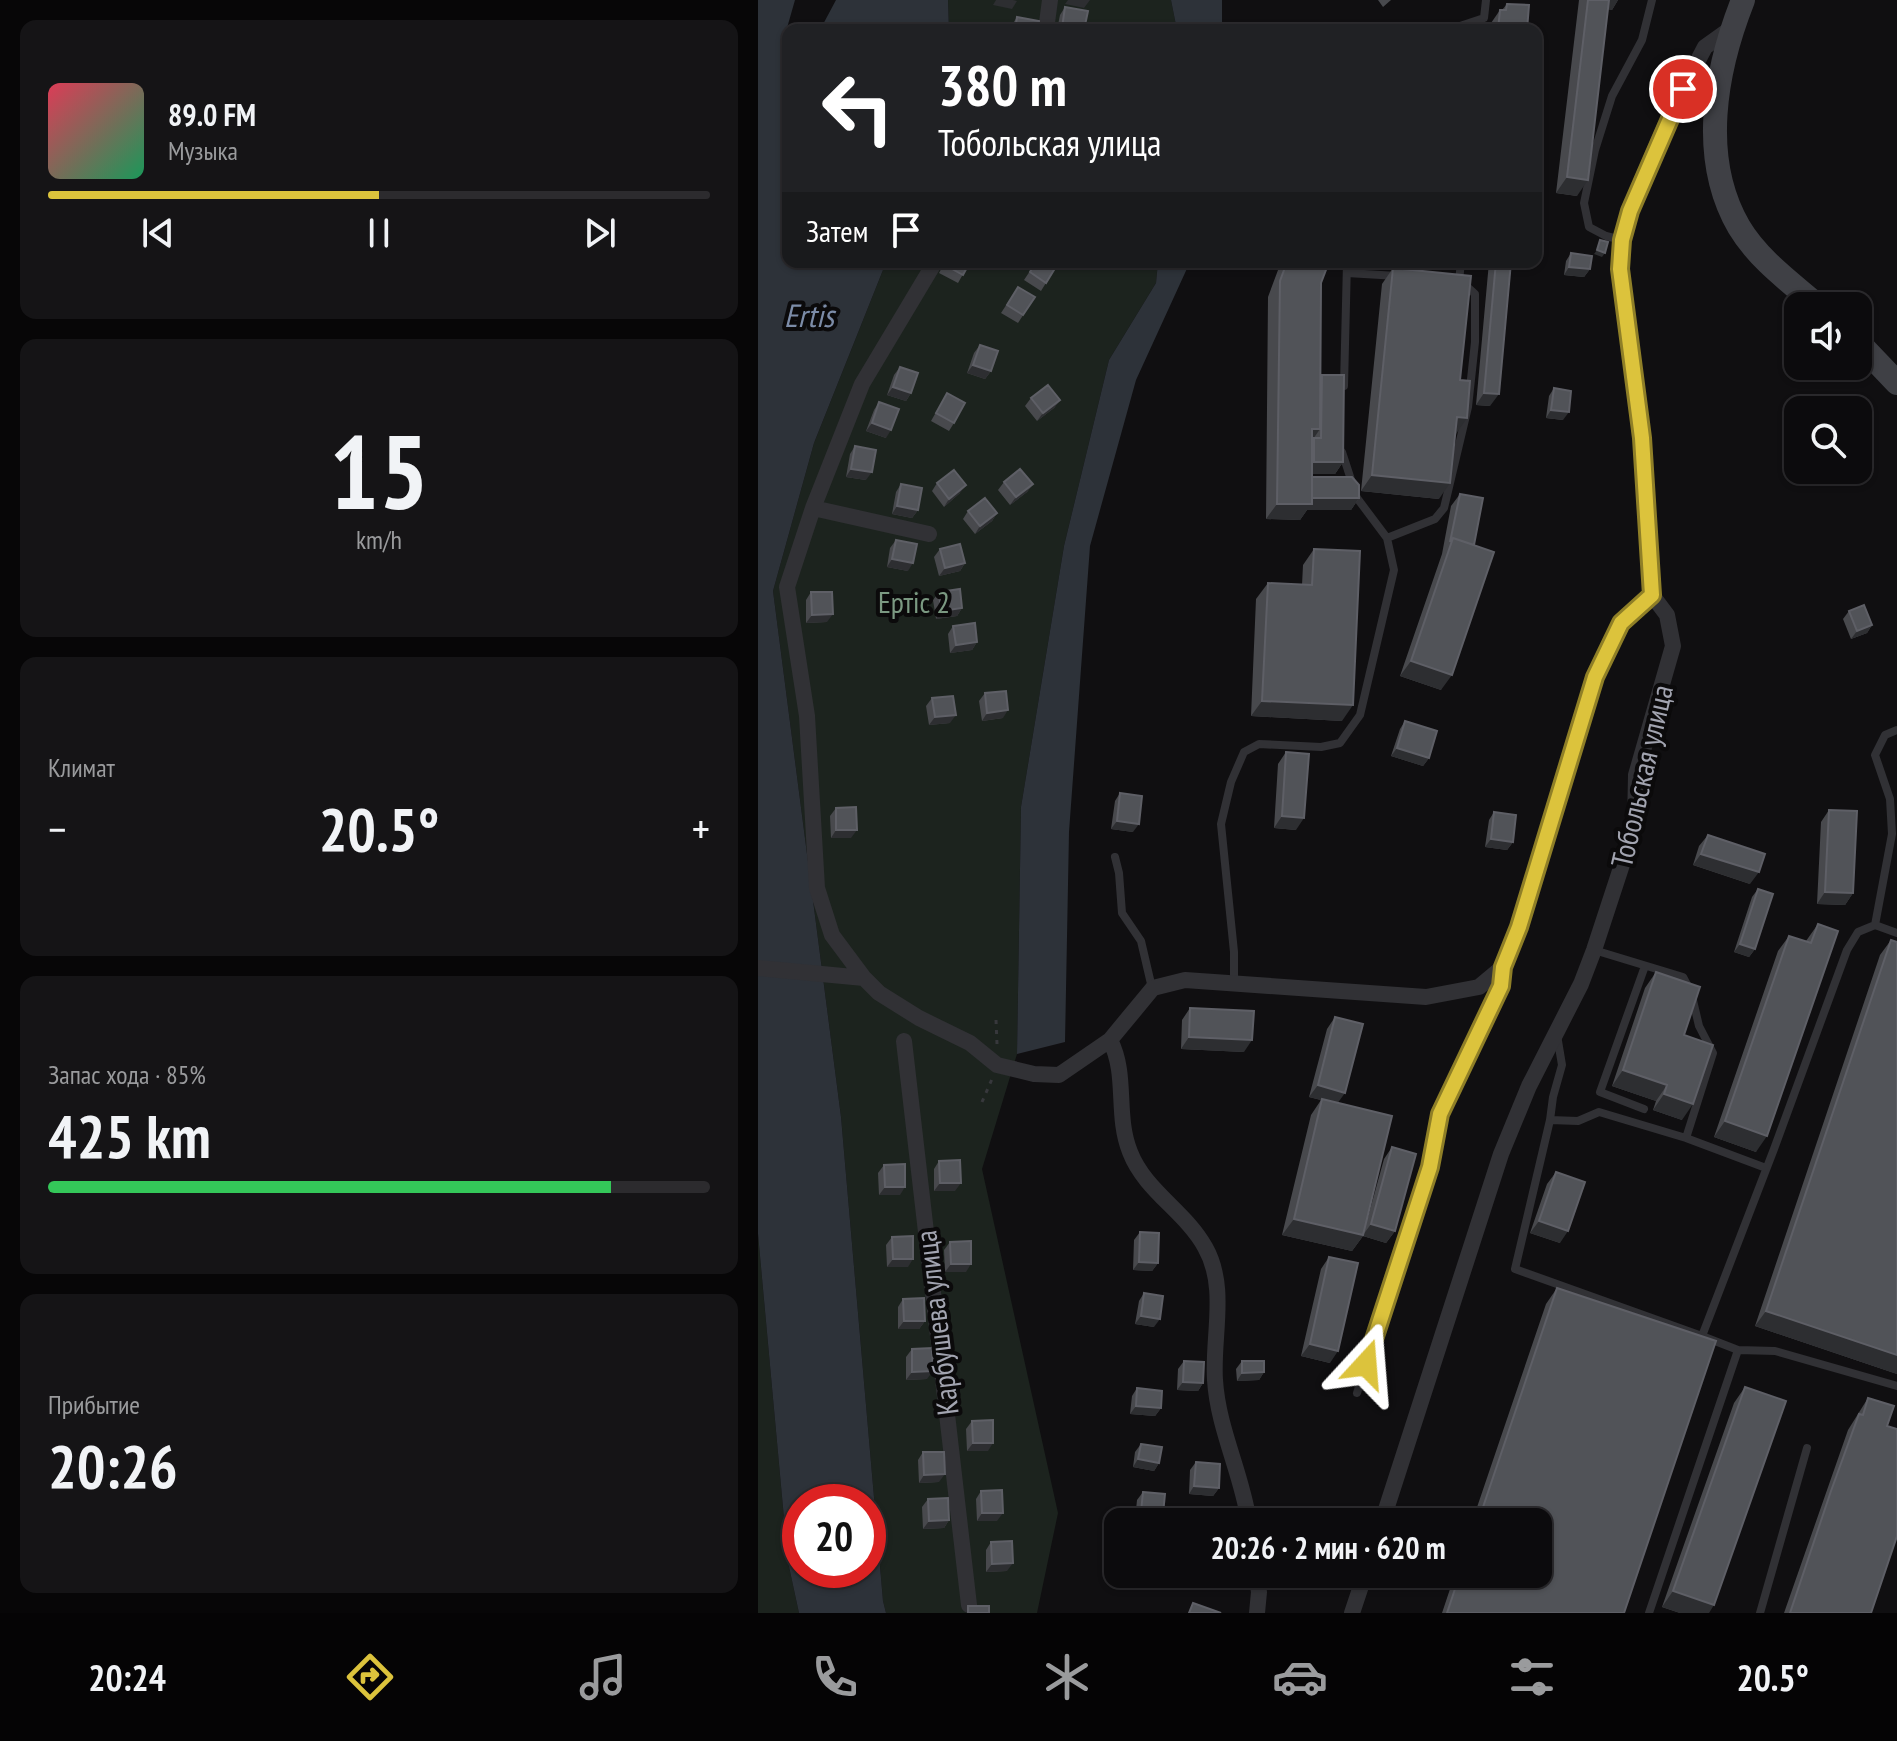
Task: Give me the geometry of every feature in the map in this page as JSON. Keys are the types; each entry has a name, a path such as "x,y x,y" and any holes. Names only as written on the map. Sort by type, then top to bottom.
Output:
{"main road":[{"path":"1743,0 1722,71 1715,153 1723,193 1739,228 1759,254 1801,292"},
{"path":"1872,357 1897,383"}],"street":[{"path":"1047,24 1050,0"},
{"name":"Тобольская улица","path":"1387,1508 1501,1154 1529,1086 1594,950 1635,825 1636,775 1673,646 1667,615 1652,595 1642,438 1620,269 1622,240 1641,182 1672,110 1705,47 1733,27"},
{"path":"931,268 862,384 813,508 787,587 807,716 817,888 832,935 879,993 919,1018 970,1043 997,1065 1034,1074 1059,1075 1110,1040 1153,988 1185,980 1234,981 1426,997 1479,987 1503,967 1519,927 1595,677 1621,623 1652,595"},
{"path":"813,508 929,534"},
{"path":"758,968 827,972 864,978"},
{"path":"1110,1040 1121,1073 1122,1131 1132,1156 1142,1176 1182,1216 1206,1248 1215,1275 1218,1312 1215,1379 1226,1441 1245,1508"},
{"name":"Карбушева улица","path":"904,1041 969,1605"},
{"path":"1257,1613 1258,1588"},
{"path":"1352,1613 1360,1588"}],"lane":[{"path":"1466,24 1484,18 1486,0"},
{"path":"1622,240 1589,227 1584,203 1595,150 1612,96 1642,40 1652,0"},
{"path":"1343,396 1347,268"},
{"path":"1459,281 1460,268"},
{"path":"1347,273 1403,277"},
{"path":"1387,538 1435,519 1444,508 1468,407 1475,342 1475,294 1468,285 1445,280"},
{"path":"1234,981 1221,824 1231,782 1244,752 1259,744 1321,747 1340,743 1360,715 1394,570 1387,538 1357,498 1342,458 1342,442"},
{"path":"1875,925 1892,834 1890,799 1875,755 1885,735 1897,730"},
{"path":"1115,857 1122,913 1141,941 1153,988"},
{"path":"1702,1336 1847,950 1858,932 1875,925 1897,933"},
{"path":"1594,950 1683,977 1691,992 1699,1026 1713,1053 1686,1138"},
{"path":"1644,1109 1600,1092 1645,966"},
{"path":"1357,1393 1430,1167 1440,1114 1501,986 1503,967"},
{"path":"1556,1032 1562,1065 1515,1269 1738,1350 1775,1351 1897,1386"},
{"path":"1550,1120 1578,1121 1599,1112 1686,1138 1766,1168"},
{"path":"1649,1613 1738,1350"},
{"path":"1760,1613 1807,1448"}],"green space":[{"path":"948,0 1171,0 1176,24 949,24"},
{"name":"Ертіс 2","path":"882,268 1157,268 1156,283 1109,360 1064,546 1021,807 1017,1054 982,1169 1058,1513 1037,1613 886,1613 883,1601 882,1588 886,1588 886,1484 873,1484 841,1117 773,591 814,443"},
{"path":"758,1234 782,1496 782,1588 794,1588 799,1613 758,1613"}],"water":[{"name":"Ertis","path":"758,0 795,0 788,24 782,24 782,268 883,270 814,443 773,591 841,1117 873,1484 782,1484 782,1496 758,1234"},
{"path":"836,0 948,0 949,24 823,24"},
{"path":"1171,0 1222,0 1222,24 1176,24"},
{"path":"1157,268 1187,268 1136,380 1090,546 1069,832 1065,1042 1017,1054 1021,807 1064,546 1109,360 1156,283"},
{"name":"Ertis","path":"794,1588 882,1588 886,1613 799,1613"}],"building":[{"path":"1588,0 1609,0 1588,180 1567,177"},
{"path":"1507,4 1529,5 1527,24 1499,24 1500,10 1506,10"},
{"path":"1065,7 1088,11 1085,24 1063,24"},
{"path":"1017,17 1039,21 1039,24 1016,24"},
{"path":"1600,240 1608,242 1605,253 1597,250"},
{"path":"1571,253 1592,256 1590,269 1569,267"},
{"path":"950,268 967,268 963,275"},
{"path":"1032,268 1055,268 1046,283 1030,272"},
{"path":"1285,268 1327,268 1321,283 1320,429 1312,429 1312,504 1277,504 1280,281"},
{"path":"1393,268 1471,276 1460,380 1470,381 1467,418 1457,417 1450,483 1372,475"},
{"path":"1495,268 1510,268 1499,394 1484,393"},
{"path":"1018,287 1035,297 1023,315 1007,305"},
{"path":"980,345 998,351 991,371 973,365"},
{"path":"900,367 918,373 911,393 893,387"},
{"path":"1322,375 1344,375 1343,462 1314,462 1314,438 1321,438"},
{"path":"1048,385 1060,400 1043,413 1031,398"},
{"path":"1554,388 1571,391 1569,412 1551,410"},
{"path":"947,393 965,403 954,423 936,413"},
{"path":"879,402 899,409 891,430 872,423"},
{"path":"855,446 876,450 872,472 851,469"},
{"path":"1020,469 1033,484 1016,497 1004,482"},
{"path":"954,470 966,485 949,499 937,483"},
{"path":"1312,477 1352,477 1359,485 1359,498 1312,498"},
{"path":"901,484 922,488 918,510 897,506"},
{"path":"1460,494 1483,498 1474,545 1453,538 1450,542"},
{"path":"985,498 997,513 980,526 968,511"},
{"path":"1453,538 1494,552 1452,675 1411,661"},
{"path":"896,540 917,544 913,563 892,559"},
{"path":"960,544 965,563 945,568 940,549"},
{"path":"1314,549 1360,551 1353,705 1262,701 1268,583 1312,585"},
{"path":"960,589 962,608 941,611 939,592"},
{"path":"811,592 832,592 833,614 812,615"},
{"path":"1864,605 1872,625 1857,631 1849,611"},
{"path":"975,623 977,642 956,645 953,626"},
{"path":"1006,691 1008,710 987,713 985,693"},
{"path":"953,696 956,715 935,717 932,698"},
{"path":"1405,721 1437,731 1429,758 1397,748"},
{"path":"1286,752 1309,754 1304,818 1282,816"},
{"path":"1120,793 1142,796 1139,824 1117,821"},
{"path":"856,807 857,830 836,830 836,808"},
{"path":"1829,810 1857,811 1853,893 1825,892"},
{"path":"1494,812 1516,815 1513,842 1491,839"},
{"path":"1708,835 1765,854 1759,872 1701,854"},
{"path":"1758,889 1773,894 1755,949 1740,944"},
{"path":"1818,924 1838,931 1767,1136 1725,1121 1789,936 1811,943"},
{"path":"1891,940 1897,942 1897,1355 1766,1311"},
{"path":"1656,972 1700,987 1684,1035 1713,1045 1693,1104 1664,1094 1667,1085 1623,1070"},
{"path":"1190,1008 1254,1011 1252,1040 1189,1037"},
{"path":"1335,1017 1363,1024 1345,1093 1318,1085"},
{"path":"1322,1099 1392,1116 1363,1235 1294,1219"},
{"path":"1392,1147 1416,1154 1395,1231 1371,1224"},
{"path":"960,1160 961,1183 940,1183 939,1161"},
{"path":"905,1164 905,1187 885,1187 884,1165"},
{"path":"1556,1172 1585,1182 1568,1231 1539,1221"},
{"path":"1140,1232 1159,1233 1158,1263 1139,1262"},
{"path":"913,1236 913,1259 893,1259 892,1237"},
{"path":"971,1241 971,1264 951,1264 950,1242"},
{"path":"1329,1257 1358,1263 1338,1351 1310,1344"},
{"path":"1557,1288 1716,1341 1624,1613 1447,1613 1455,1588 1552,1588 1552,1508 1483,1508"},
{"path":"1144,1293 1163,1296 1160,1319 1141,1316"},
{"path":"924,1298 925,1321 904,1321 903,1299"},
{"path":"932,1348 933,1371 912,1372 912,1349"},
{"path":"1184,1361 1204,1362 1203,1383 1183,1382"},
{"path":"1242,1361 1264,1361 1264,1372 1242,1373"},
{"path":"1745,1387 1786,1401 1714,1605 1673,1591"},
{"path":"1137,1388 1162,1391 1161,1408 1136,1406"},
{"path":"1868,1398 1894,1406 1887,1426 1897,1429 1897,1536 1871,1613 1790,1613 1831,1491 1859,1414 1863,1415"},
{"path":"993,1420 993,1443 973,1443 972,1421"},
{"path":"1141,1444 1162,1447 1159,1463 1138,1459"},
{"path":"923,1452 944,1452 945,1474 924,1475"},
{"path":"1196,1462 1220,1464 1219,1488 1194,1486"},
{"path":"1002,1490 1003,1513 982,1513 981,1491"},
{"path":"1143,1492 1165,1494 1164,1508 1141,1508"},
{"path":"948,1498 949,1520 929,1521 928,1499"},
{"path":"1012,1541 1013,1563 992,1564 991,1542"},
{"path":"1193,1603 1221,1613 1189,1613"},
{"path":"968,1606 989,1606 989,1613 968,1613"}],"route":[{"path":"1366,1364 1430,1167 1440,1114 1501,986 1503,967 1519,927 1595,677 1621,623 1652,595 1642,438 1620,269 1622,240 1630,211 1683,89"}]}
